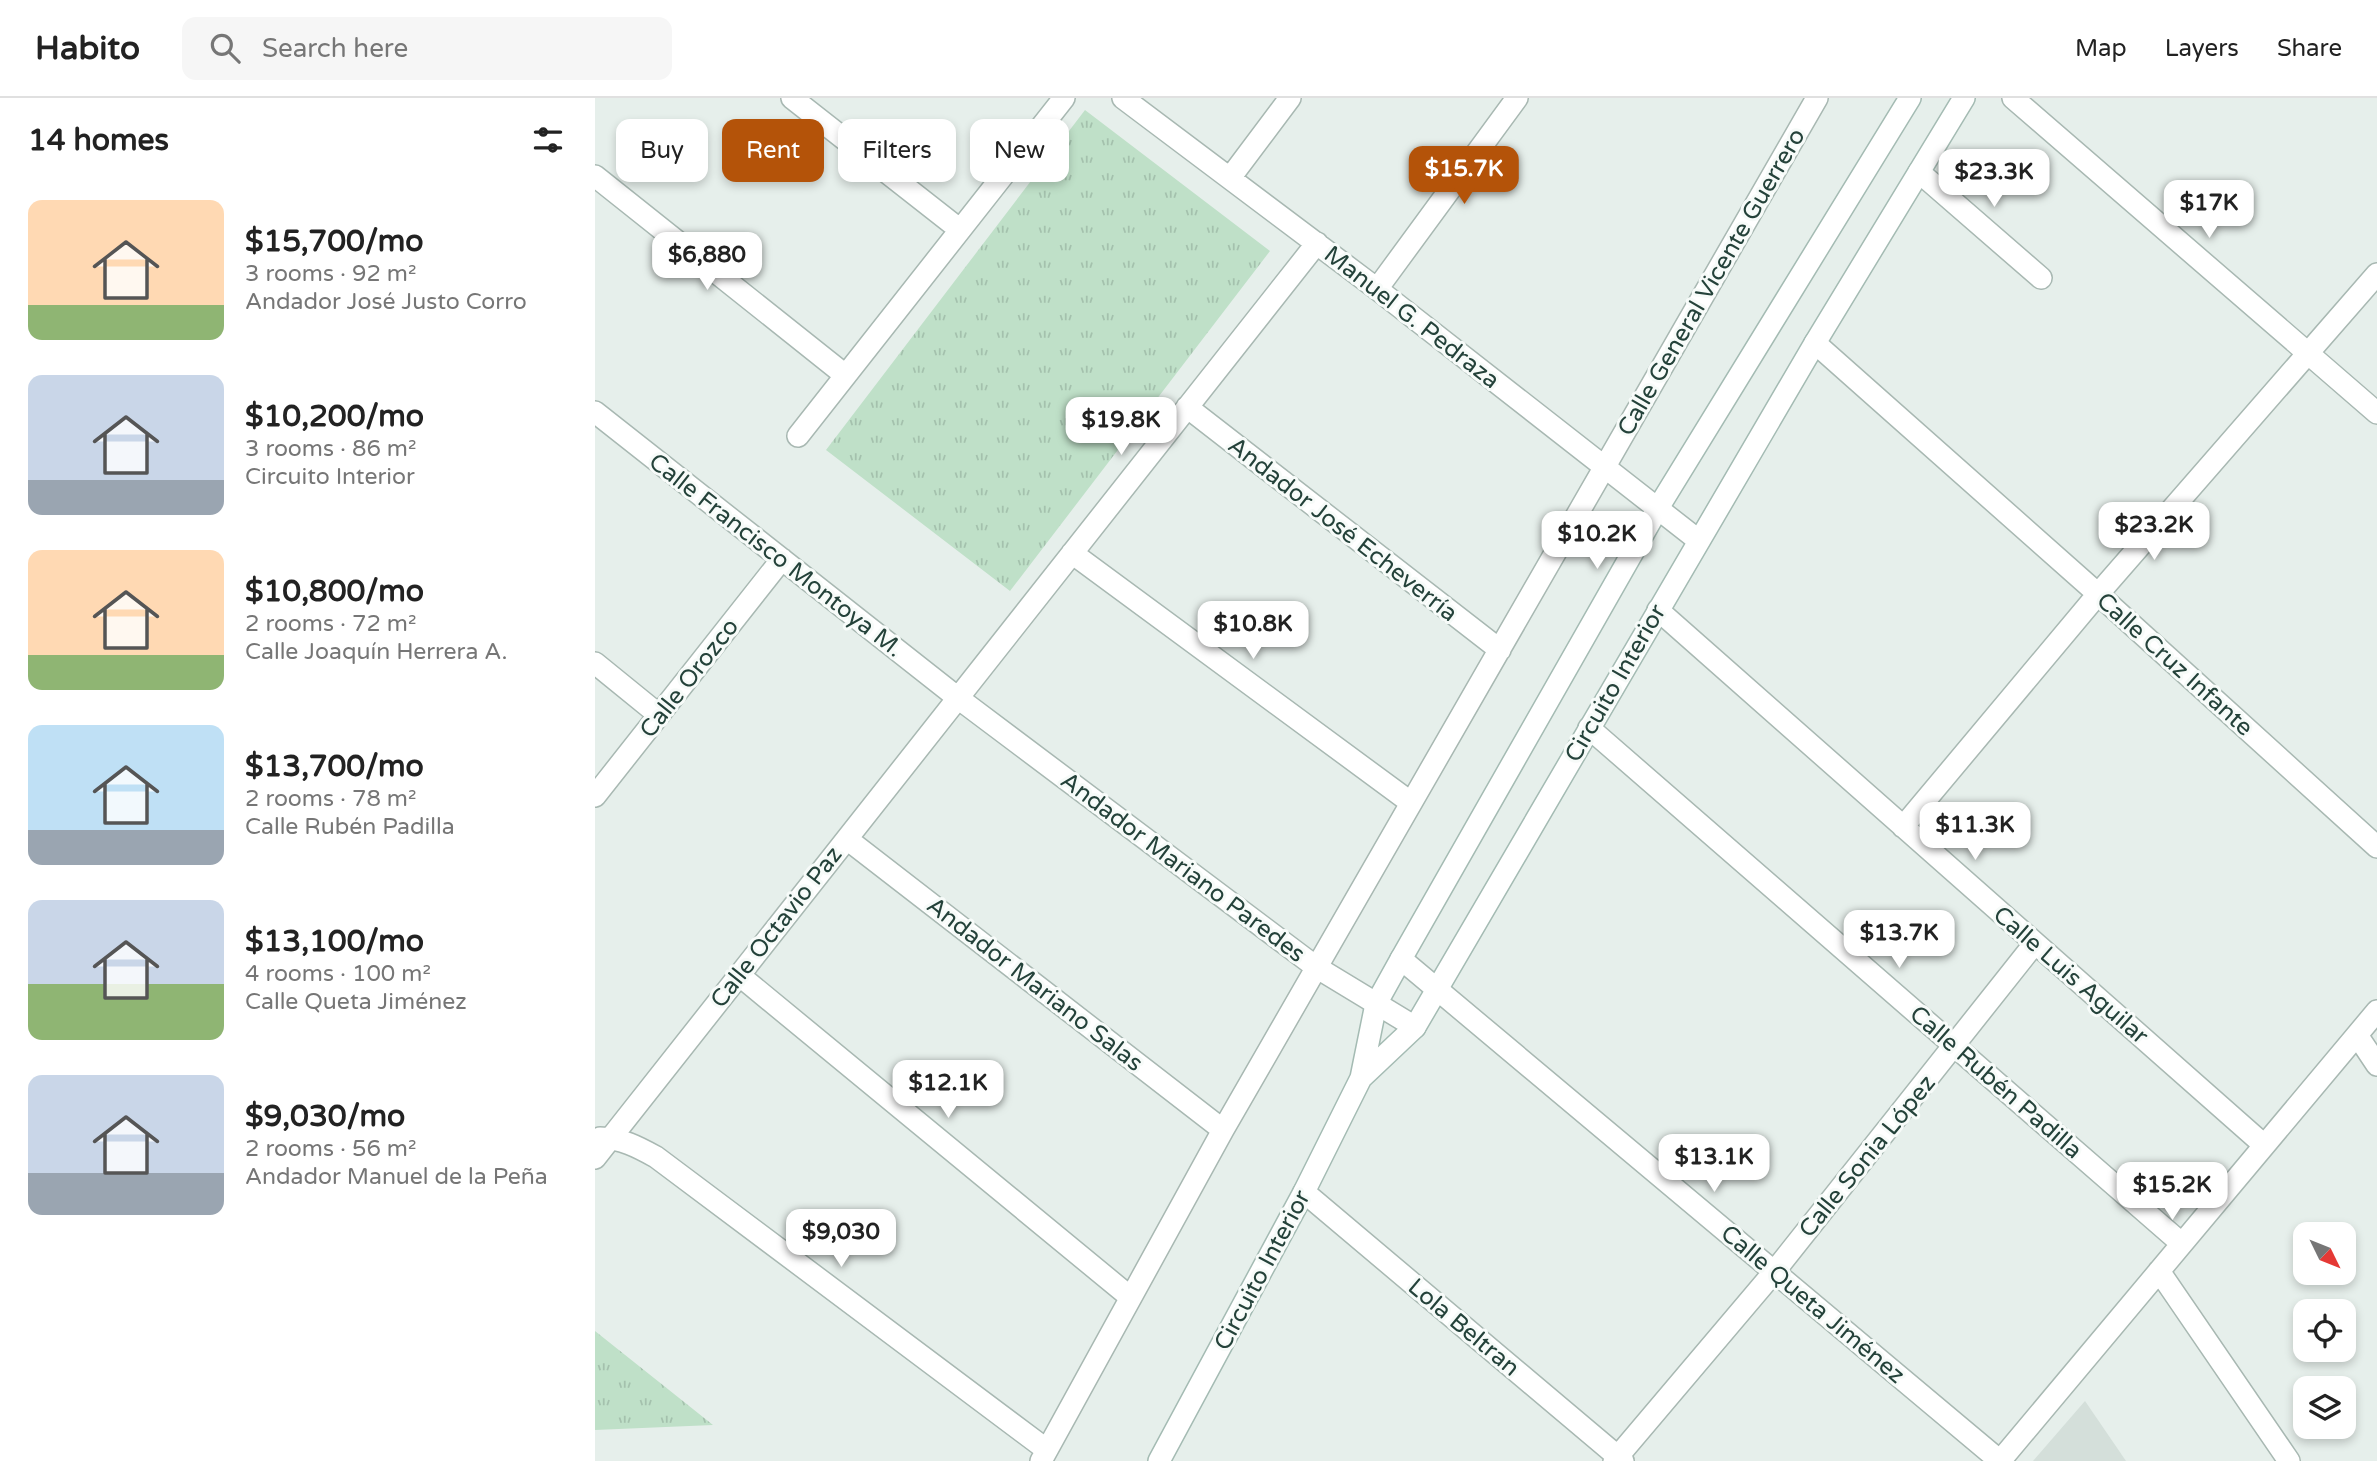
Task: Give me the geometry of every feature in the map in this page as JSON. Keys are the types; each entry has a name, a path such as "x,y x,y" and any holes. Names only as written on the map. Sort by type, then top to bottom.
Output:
{"street":[{"path":"792,98 959,229"},
{"path":"798,436 1064,98"},
{"name":"Manuel G. Pedraza","path":"1123,98 1377,289 1698,540"},
{"path":"1230,178 1290,98"},
{"path":"1377,289 1517,98"},
{"name":"Calle General Vicente Guerrero","path":"1044,1455 1223,1130 1817,98"},
{"name":"Circuito Interior","path":"1159,1461 1304,1192 1361,1077 1376,1004 1658,508 1910,98"},
{"name":"Circuito Interior","path":"1361,1077 1415,1027 1698,540 1964,98"},
{"path":"2013,98 2377,413"},
{"path":"1919,172 2041,278"},
{"path":"595,176 845,375"},
{"name":"Calle Octavio Paz","path":"595,1158 603,1137 739,975 1317,243"},
{"path":"1903,827 2098,594 2377,274"},
{"name":"Calle Cruz Infante","path":"1815,343 2377,847"},
{"name":"Andador José Echeverría","path":"1187,407 1500,650"},
{"name":"Calle Francisco Montoya M.","path":"595,412 958,698"},
{"path":"1072,553 1410,802"},
{"name":"Calle Orozco","path":"595,796 782,559"},
{"name":"Calle Luis Aguilar","path":"1658,610 2264,1145"},
{"path":"595,663 659,715"},
{"name":"Andador Mariano Paredes","path":"958,698 1316,967 1415,1027"},
{"name":"Calle Rubén Padilla","path":"1589,728 2181,1243"},
{"name":"Andador Mariano Salas","path":"846,839 1223,1130"},
{"name":"Calle Sonia López","path":"1618,1460 1775,1272 2035,943"},
{"name":"Calle Queta Jiménez","path":"1401,959 2000,1461"},
{"path":"739,975 1130,1297"},
{"path":"2000,1461 2377,1011"},
{"path":"2357,1035 2377,1065"},
{"path":"603,1137 635,1145 656,1157 1044,1455"},
{"name":"Lola Beltran","path":"1304,1192 1618,1460"},
{"path":"2159,1271 2289,1461"}],"shaded area":[{"path":"2085,1401 2126,1461 2033,1461"}],"green space":[{"path":"1085,110 1270,251 1010,591 826,450 1030,182 1069,182 1069,131"},
{"path":"595,1331 713,1425 595,1430"}]}
